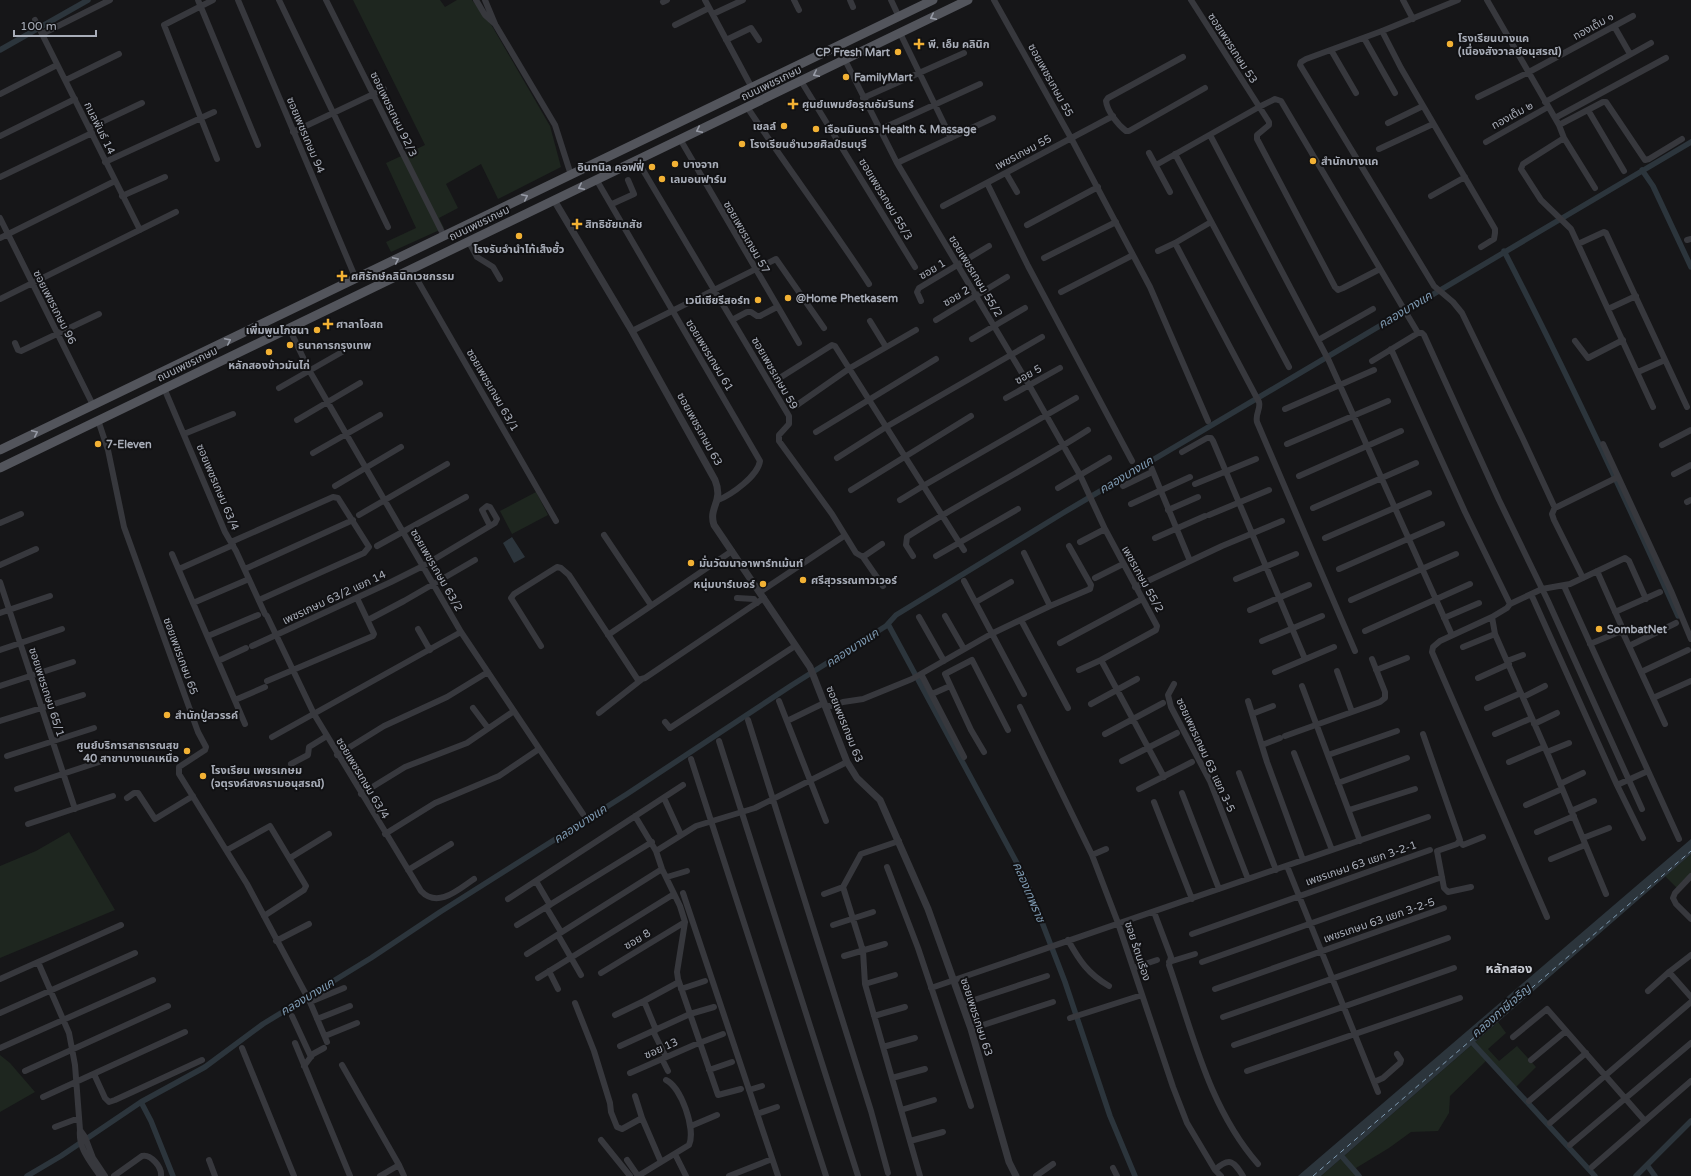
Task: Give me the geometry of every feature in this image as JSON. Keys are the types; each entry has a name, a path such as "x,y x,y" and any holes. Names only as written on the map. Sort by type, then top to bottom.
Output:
{"main road":[{"name":"ถนนเพชรเกษม","path":"0,450 933,0"},
{"name":"ถนนเพชรเกษม","path":"0,468 968,0"},
{"path":"824,53 832,66"},
{"path":"353,280 356,295"}],"street":[{"path":"42,34 110,0"},
{"path":"198,0 258,145"},
{"path":"213,0 201,8 164,25 217,159"},
{"name":"ซอยเพชรเกษม 94","path":"238,0 353,280"},
{"path":"279,0 388,227"},
{"name":"ซอยเพชรเกษม 92/3","path":"326,0 444,236"},
{"path":"476,0 485,15 495,24"},
{"path":"485,0 495,24 555,125 570,175"},
{"path":"705,0 752,88"},
{"path":"713,14 743,0"},
{"path":"794,0 799,10"},
{"path":"850,0 853,7"},
{"path":"891,0 899,17"},
{"name":"ซอยเพชรเกษม 55","path":"994,0 1098,187 1150,287 1208,421"},
{"name":"ซอยเพชรเกษม 53","path":"1191,0 1269,125 1257,135 1257,139 1335,287 1338,290 1380,269"},
{"path":"1403,0 1413,19"},
{"path":"1458,0 1382,32 1301,62 1300,65 1302,71 1434,286 1439,292 1458,307 1466,320 1555,507"},
{"path":"1487,0 1559,125 1564,138 1595,188"},
{"path":"675,25 708,8"},
{"name":"ทองเต็ม ๑","path":"1478,97 1529,72 1633,16"},
{"name":"กมลพันธ์ 14","path":"35,20 140,230"},
{"path":"1614,26 1630,54"},
{"path":"726,40 751,28 759,40"},
{"path":"1382,32 1433,124 1495,229 1496,233 1494,239 1481,247"},
{"path":"900,33 950,138"},
{"path":"1364,38 1395,93"},
{"name":"ทองเต็ม ๒","path":"1486,142 1546,104 1651,43"},
{"path":"1331,50 1356,93"},
{"path":"863,98 964,52"},
{"path":"66,80 119,54"},
{"path":"1183,57 1108,98 1106,105 1113,116 1126,131 1205,88"},
{"path":"1555,118 1666,58"},
{"name":"ซอยเพชรเกษม 55/2","path":"845,60 897,163 1029,385 1080,475 1092,501"},
{"path":"0,94 58,65"},
{"name":"ซอยเพชรเกษม 55/3","path":"801,81 915,267"},
{"path":"879,130 980,84"},
{"path":"293,132 384,89"},
{"path":"0,136 75,99"},
{"path":"1156,165 1259,107 1275,99 1280,101 1418,333 1422,333 1424,336 1542,589 1642,809"},
{"path":"1559,125 1603,102 1609,104 1645,160 1682,140"},
{"path":"0,177 142,103"},
{"path":"1388,123 1423,106"},
{"path":"747,107 785,165 844,245 869,284"},
{"path":"1588,110 1624,171"},
{"path":"105,162 214,112"},
{"name":"เพชรเกษม 55","path":"943,206 1113,116"},
{"path":"897,163 993,118"},
{"path":"1379,149 1433,124"},
{"path":"1210,135 1327,357 1451,633"},
{"path":"1564,138 1521,166 1523,172 1541,200 1571,229 1653,407"},
{"name":"ซอยเพชรเกษม 57","path":"680,139 755,271 799,343"},
{"path":"1149,154 1170,192"},
{"path":"1175,154 1289,367"},
{"name":"ซอยเพชรเกษม 59","path":"637,160 789,416 789,424 779,435 779,441 832,514 844,536 856,553 862,557 883,586"},
{"path":"1006,173 1017,192"},
{"path":"122,196 165,177"},
{"path":"1431,196 1465,177"},
{"name":"ซอยเพชรเกษม 61","path":"596,179 612,204 760,462 760,466 756,471 730,495 718,500"},
{"path":"612,204 634,194 628,180"},
{"path":"0,238 115,182"},
{"path":"988,182 1028,266 1132,462"},
{"path":"1027,224 1098,187"},
{"name":"ซอยเพชรเกษม 63","path":"554,200 632,331 715,480 719,492 718,500 712,514 712,520 810,667 847,762 857,778 880,800 928,909 971,1029 1009,1162 1016,1176"},
{"path":"0,299 176,212"},
{"name":"ซอยเพชรเกษม 96","path":"0,218 93,405"},
{"path":"1044,258 1116,222"},
{"path":"1158,251 1212,222"},
{"path":"1578,244 1604,232 1606,233 1687,407"},
{"path":"469,242 477,257 493,267 500,278"},
{"path":"1175,243 1258,400 1260,405 1256,414 1257,422 1355,651"},
{"name":"ซอย 1","path":"920,301 917,292 919,288 989,246"},
{"path":"1062,292 1133,255"},
{"path":"632,331 755,271 773,259 776,259 824,328"},
{"name":"ซอยเพชรเกษม 63/1","path":"411,269 556,521"},
{"name":"ซอย 2","path":"936,320 1007,277"},
{"path":"1608,309 1636,296"},
{"path":"732,320 747,312 760,316 777,307"},
{"path":"972,339 1025,308"},
{"path":"1318,340 1373,309"},
{"path":"15,343 18,350 21,351 99,314"},
{"path":"870,321 886,347"},
{"name":"ซอยเพชรเกษม 63/2","path":"289,328 328,403 434,583 461,632 583,814"},
{"path":"796,405 850,368 916,330"},
{"path":"1372,361 1418,333"},
{"path":"838,458 886,427 1042,337"},
{"path":"1575,341 1588,358 1623,340"},
{"path":"778,379 834,345 964,550"},
{"path":"1391,349 1462,505 1510,604"},
{"path":"280,388 342,352"},
{"path":"816,432 936,359"},
{"path":"1638,372 1665,360"},
{"name":"ซอย 5","path":"1006,398 1060,368"},
{"path":"1286,409 1374,370"},
{"path":"297,420 360,383"},
{"name":"ซอยเพชรเกษม 63/4","path":"164,388 225,532 314,714 385,834 421,891 426,896 433,899 449,896 474,879"},
{"path":"900,500 1076,398"},
{"path":"1287,444 1388,401"},
{"path":"184,434 234,414"},
{"path":"313,453 380,416"},
{"path":"851,490 971,416"},
{"name":"ซอยเพชรเกษม 65","path":"98,420 108,450 127,534 198,732 206,747 205,750 179,768 179,774 227,850 264,916 276,941 310,1002 326,1039 357,1023"},
{"path":"913,556 906,545 907,537 942,515 1064,446 1088,430"},
{"path":"1662,445 1691,430"},
{"path":"1300,476 1401,431"},
{"path":"1182,452 1207,438 1211,438 1305,659"},
{"path":"1603,444 1691,639"},
{"path":"335,486 401,447"},
{"path":"1058,488 1109,458"},
{"path":"1195,484 1256,459"},
{"path":"1313,508 1416,463"},
{"path":"359,515 447,464"},
{"path":"1674,474 1691,465"},
{"path":"1123,486 1152,469 1190,561"},
{"path":"1131,504 1190,477"},
{"path":"1583,578 1552,514 1555,507 1618,477"},
{"path":"1155,538 1269,490"},
{"path":"1325,538 1429,493"},
{"path":"179,569 333,497 338,498 369,547 366,552 258,600"},
{"path":"377,546 466,497"},
{"path":"1168,510 1198,497"},
{"name":"เพชรเกษม 55/2","path":"1079,670 1101,660 1157,628 1092,501"},
{"path":"936,556 1018,509"},
{"path":"0,523 21,514"},
{"path":"244,569 353,520"},
{"path":"1135,587 1282,521"},
{"path":"1339,569 1442,524"},
{"name":"เพชรเกษม 63/2 แยก 14","path":"218,661 357,598 423,566 490,526"},
{"path":"1080,542 1105,529"},
{"path":"604,535 651,605"},
{"path":"599,713 641,680 757,603 762,595 844,536"},
{"path":"862,557 882,544"},
{"path":"787,720 824,704 832,706 843,702 863,699 912,679 991,634 1091,588 1069,546"},
{"path":"0,565 36,549"},
{"path":"608,635 732,552"},
{"path":"1024,553 1050,606"},
{"path":"172,554 246,724"},
{"path":"1236,580 1296,554"},
{"path":"1352,600 1456,554"},
{"path":"1547,917 1432,652 1433,647 1440,641 1492,617 1507,608 1510,604 1531,594 1542,589 1564,586 1622,558 1627,558 1646,598"},
{"path":"368,620 475,560"},
{"path":"1095,578 1123,564"},
{"path":"541,646 511,598 514,594 557,567 561,568 569,575 636,678 641,680"},
{"path":"1597,571 1621,625"},
{"path":"193,603 249,579"},
{"path":"964,581 1024,694"},
{"name":"ซอยเพชรเกษม 65/1","path":"0,582 75,809"},
{"path":"976,602 1011,582"},
{"path":"1365,631 1470,584"},
{"path":"1250,610 1309,585"},
{"path":"1564,586 1679,838"},
{"path":"1615,612 1660,592"},
{"path":"1531,594 1642,838"},
{"path":"0,613 50,596"},
{"path":"235,700 293,670 373,636 374,634 357,598"},
{"path":"737,598 754,599 757,603"},
{"path":"1060,643 1142,599"},
{"path":"1444,618 1479,603"},
{"path":"208,636 258,615"},
{"path":"946,616 964,649"},
{"path":"1262,641 1322,616"},
{"path":"919,617 942,662 950,686 971,730 984,752"},
{"path":"1492,617 1495,634 1546,749 1606,894"},
{"path":"1021,620 1068,708"},
{"path":"1629,646 1676,623"},
{"path":"0,650 62,629"},
{"path":"418,629 430,650"},
{"path":"272,737 461,632"},
{"path":"1590,644 1622,632 1665,724"},
{"path":"1463,647 1495,634"},
{"path":"665,722 670,728 795,646"},
{"path":"1275,672 1334,647"},
{"path":"1641,672 1688,650"},
{"path":"1478,678 1523,655"},
{"path":"1376,670 1407,658"},
{"path":"1262,745 1316,724 1380,702 1384,698 1385,692 1372,659"},
{"path":"945,674 972,660 1008,730"},
{"path":"1101,660 1164,777"},
{"path":"0,686 72,662"},
{"path":"1337,671 1352,712"},
{"path":"337,754 384,726 448,697 488,672"},
{"path":"920,675 932,694 964,757"},
{"path":"1091,704 1137,679"},
{"path":"1653,698 1691,680"},
{"name":"ซอยเพชรเกษม 63 แยก 3-5","path":"1174,684 1168,695 1172,707 1210,781 1248,879"},
{"path":"932,694 950,686"},
{"path":"1302,686 1360,841"},
{"path":"1487,708 1545,686"},
{"path":"0,721 83,695"},
{"path":"1248,701 1303,860"},
{"path":"779,702 826,821"},
{"path":"1105,734 1163,703"},
{"path":"1252,714 1273,706"},
{"name":"ซอย ร้ตนเรึอง","path":"1020,707 1092,855 1118,923 1187,1123 1215,1170 1221,1176"},
{"path":"473,708 488,728"},
{"path":"361,794 405,767 466,743 514,710"},
{"path":"1496,734 1557,713"},
{"path":"748,720 871,1111 888,1173"},
{"path":"7,756 94,728"},
{"path":"1328,755 1397,731"},
{"path":"1122,761 1177,733"},
{"path":"1423,734 1460,842 1463,845 1483,837"},
{"path":"291,764 308,755 309,747 326,736"},
{"path":"719,741 858,1176"},
{"path":"1509,762 1546,749 1569,743"},
{"path":"385,834 434,803 499,776 539,749"},
{"path":"1294,753 1332,850"},
{"path":"1338,783 1407,758"},
{"path":"691,759 826,1176"},
{"path":"17,789 99,762"},
{"path":"656,851 696,826 742,812 772,800 847,762"},
{"path":"1139,789 1192,762"},
{"path":"1618,785 1648,771"},
{"path":"1239,773 1276,870"},
{"path":"1526,805 1583,773"},
{"path":"508,899 683,785"},
{"path":"1349,810 1415,789"},
{"path":"128,798 134,793 138,793 155,819 193,796"},
{"path":"1182,793 1219,889"},
{"path":"28,824 113,796"},
{"path":"664,798 682,835"},
{"path":"1537,832 1594,801"},
{"path":"1154,802 1192,899"},
{"path":"635,816 652,842 662,869 680,906 685,922 677,972 681,989 709,1070 720,1095 741,1089"},
{"path":"931,988 1428,817"},
{"path":"227,850 270,826 290,858 306,888 264,916"},
{"path":"1583,838 1609,828"},
{"path":"290,858 329,834"},
{"path":"824,894 843,887 860,854 899,841"},
{"path":"517,925 652,842"},
{"path":"1460,842 1437,851 1442,877 1446,892 1471,887"},
{"path":"408,870 451,844"},
{"path":"1551,859 1585,845"},
{"path":"1092,855 1106,849"},
{"name":"เพชรเกษม 63 แยก 3-2-1","path":"1192,934 1430,850"},
{"path":"1287,866 1378,1092"},
{"path":"887,867 931,988 971,1106"},
{"path":"527,954 662,869"},
{"path":"667,877 687,871"},
{"path":"1690,917 1676,904 1673,898 1675,893 1691,876"},
{"path":"1202,962 1442,877"},
{"path":"536,881 560,934 581,975"},
{"path":"843,887 863,951 865,984 920,1176"},
{"path":"683,893 778,1176"},
{"path":"538,978 674,894"},
{"name":"เพชรเกษม 63 แยก 3-2-5","path":"1215,989 1444,908"},
{"path":"833,925 873,912"},
{"path":"1154,912 1170,957 1169,965 1185,1015 1215,1096 1220,1108 1245,1150 1258,1164"},
{"name":"ซอย 8","path":"600,973 685,922"},
{"path":"276,941 309,924"},
{"path":"0,979 121,925"},
{"path":"1223,1017 1448,938"},
{"path":"1068,940 1088,970 1096,979 1110,986"},
{"path":"844,956 884,944"},
{"path":"0,1013 135,953"},
{"path":"1169,962 1195,954"},
{"path":"1648,991 1691,954"},
{"path":"1133,968 1157,960"},
{"path":"38,962 63,1019 73,1049 80,1130 85,1147 100,1176"},
{"path":"1234,1045 1454,968"},
{"path":"549,971 558,989"},
{"path":"1669,972 1691,997"},
{"path":"865,984 895,975"},
{"path":"962,1004 1047,976"},
{"path":"0,1048 154,980"},
{"path":"681,989 705,981"},
{"path":"615,1015 679,982"},
{"path":"310,1002 344,988"},
{"path":"1071,1017 1142,995"},
{"path":"1247,1071 1460,998"},
{"path":"644,1001 668,1071"},
{"path":"971,1029 1053,1002"},
{"path":"1550,1123 1691,1002"},
{"path":"575,1003 594,1051 610,1103 611,1112 618,1127 622,1129 642,1118"},
{"path":"25,1071 168,1006"},
{"path":"318,1019 350,1006"},
{"path":"620,1046 690,1014 714,1007"},
{"path":"874,1016 905,1007"},
{"path":"1513,1037 1546,1009 1646,1121"},
{"path":"292,1016 311,1057"},
{"path":"1531,1060 1566,1031"},
{"path":"43,1097 185,1032"},
{"name":"ซอย 13","path":"630,1073 700,1042 723,1034"},
{"path":"883,1048 915,1038"},
{"path":"295,1043 350,1176"},
{"path":"1570,1145 1691,1043"},
{"path":"242,1048 294,1176"},
{"path":"304,1066 316,1051 324,1048"},
{"path":"1529,1101 1586,1053"},
{"path":"1374,1082 1383,1078 1400,1063 1401,1060 1397,1054"},
{"path":"94,1074 108,1102 202,1060"},
{"path":"709,1070 732,1062"},
{"path":"342,1065 404,1176"},
{"path":"892,1078 925,1069"},
{"path":"627,1160 638,1176 689,1145 692,1139 691,1126 675,1086 666,1080"},
{"path":"1592,1167 1691,1081"},
{"path":"749,1090 762,1086"},
{"path":"635,1096 642,1118 661,1162"},
{"path":"901,1110 934,1100"},
{"path":"757,1114 777,1107"},
{"path":"691,1126 717,1115"},
{"path":"55,1127 79,1118"},
{"path":"910,1141 943,1132"},
{"path":"601,1140 630,1176"},
{"path":"675,1154 686,1176"},
{"path":"114,1176 142,1156 151,1158 161,1171 161,1176"},
{"path":"91,1159 105,1176"},
{"path":"729,1176 772,1159"},
{"path":"209,1160 215,1176"},
{"path":"1215,1170 1226,1162 1232,1162 1243,1176"},
{"path":"1036,1176 1053,1164"},
{"path":"380,1176 399,1165"},
{"path":"1113,1168 1117,1176"}],"shaded area":[{"path":"353,0 440,0 445,7 457,0 472,0 492,26 550,126 561,167 498,199 481,164 446,184 458,208 439,218 444,228 391,252 386,242 416,228 386,163 425,145"},
{"path":"536,492 548,515 512,534 500,511"},
{"path":"69,832 115,910 0,958 0,866 36,851"},
{"path":"1691,854 1691,873 1677,888 1665,876"},
{"path":"1498,1022 1506,1033 1488,1049 1499,1061 1517,1046 1536,1067 1516,1087 1489,1058 1450,1096 1449,1113 1438,1131 1411,1132 1389,1148 1356,1168 1362,1176 1321,1176"},
{"path":"0,1055 10,1063 35,1092 0,1112"}],"water":[{"path":"512,537 525,557 514,563 503,543"},
{"name":"คลองภาษีเจริญ","path":"1691,839 1691,854 1321,1176 1298,1176"}],"waterway":[{"path":"0,50 88,0"},
{"name":"คลองบางแค","path":"27,1176 61,1156 141,1102 205,1067 263,1024 371,958 440,912 627,794 792,685 886,626 896,615 1063,513 1691,142"},
{"path":"1642,170 1653,186 1691,267"},
{"path":"1504,251 1594,432 1678,616"},
{"name":"คลองเทพราช","path":"888,624 1025,878 1065,982 1110,1116 1135,1176"},
{"name":"คลองภาษีเจริญ","path":"1469,1039 1595,1176"},
{"path":"141,1102 151,1121 173,1176"},
{"path":"1636,1176 1691,1121"},
{"path":"1338,1152 1359,1176"},
{"path":"1647,1165 1655,1176"}],"ferry route":[{"path":"1313,1176 1691,851"}],"place":[{"name":"พี. เอ็ม คลินิก","path":"919,44"},
{"name":"โรงเรียนบางแค (เนื่องสังวาลย์อนุสรณ์)","path":"1450,44"},
{"name":"CP Fresh Mart","path":"898,52"},
{"name":"FamilyMart","path":"846,77"},
{"name":"ศูนย์แพมย์อรุณอัมรินทร์","path":"793,104"},
{"name":"เชลล์","path":"784,126"},
{"name":"เรือนมินตรา Health & Massage","path":"816,129"},
{"name":"โรงเรียนอำนวยศิลป์ธนบุรี","path":"742,144"},
{"name":"สำนักบางแค","path":"1313,161"},
{"name":"บางจาก","path":"675,164"},
{"name":"อินทนิล คอฟฟี่","path":"652,167"},
{"name":"เลมอนฟาร์ม","path":"662,179"},
{"name":"สิทธิชัยเภสัช","path":"577,224"},
{"name":"โรงรับจำนำไท้เส็งฮั้ว","path":"519,236"},
{"name":"ศศิรักษ์คลินิกเวชกรรม","path":"342,276"},
{"name":"@Home Phetkasem","path":"788,298"},
{"name":"เวนีเซียรีสอร์ท","path":"758,300"},
{"name":"ศาลาโอสถ","path":"328,324"},
{"name":"เพิ่มพูนโภชนา","path":"317,330"},
{"name":"ธนาคารกรุงเทพ","path":"290,345"},
{"name":"หลักสองข้าวมันไก่","path":"269,352"},
{"name":"7-Eleven","path":"98,444"},
{"name":"มั่นวัฒนาอาพาร์ทเม้นท์","path":"691,563"},
{"name":"ศรีสุวรรณทาวเวอร์","path":"803,580"},
{"name":"หนุ่มบาร์เบอร์","path":"763,584"},
{"name":"SombatNet","path":"1599,629"},
{"name":"สำนักปู่สวรรค์","path":"167,715"},
{"name":"ศูนย์บริการสาธารณสุข 40 สาขาบางแคเหนือ","path":"187,751"},
{"name":"โรงเรียน เพชรเกษม (จตุรงค์สงครามอนุสรณ์)","path":"203,776"}],"district":[{"name":"หลักสอง","path":"1509,968"}]}
